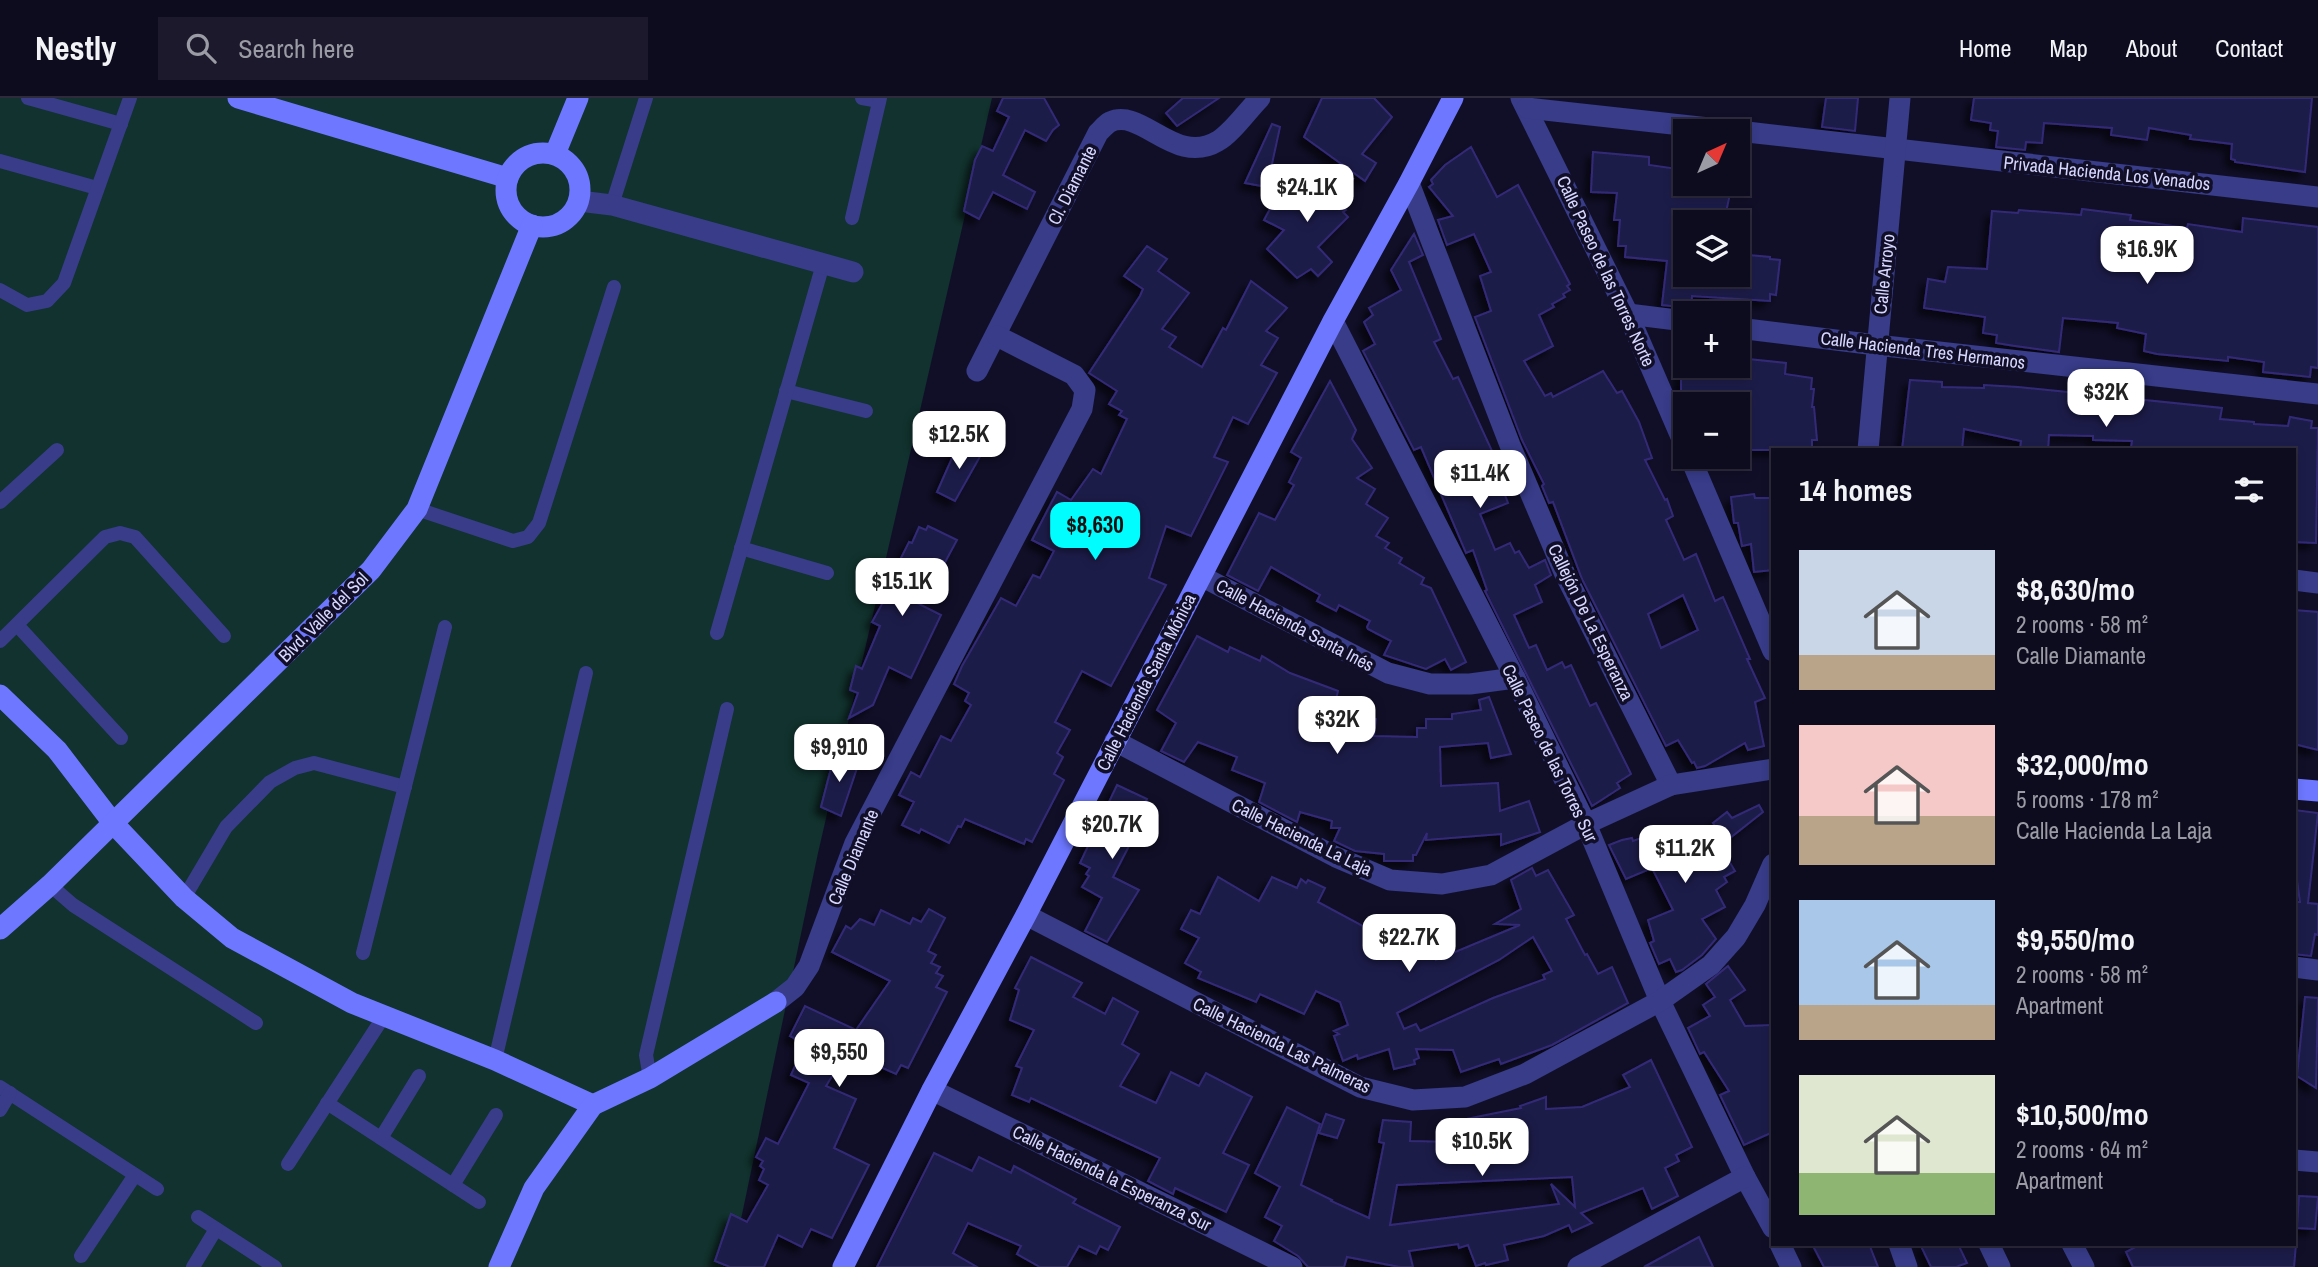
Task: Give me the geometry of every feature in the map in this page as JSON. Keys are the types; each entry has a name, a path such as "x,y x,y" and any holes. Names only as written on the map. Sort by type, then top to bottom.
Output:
{"street":[{"path":"237,98 508,178"},
{"path":"555,154 578,98"},
{"name":"Cl. Diamante","path":"977,371 1098,133 1111,122 1130,121 1184,148 1202,149 1220,141 1260,98"},
{"name":"Calle Hacienda Santa Mónica","path":"844,1266 932,1090 1026,915 1200,576 1453,98"},
{"name":"Calle Arroyo","path":"1868,448 1900,98"},
{"name":"Privada Hacienda Los Venados","path":"1524,103 1673,123"},
{"name":"Calle Paseo de las Torres Norte","path":"1524,103 1629,314 1673,418"},
{"name":"Privada Hacienda Los Venados","path":"1750,132 2318,197"},
{"path":"543,153 555,154 565,159 579,178 579,201 574,212 555,225 532,225 513,212 506,190 508,178 521,160 543,153"},
{"name":"Callejón De La Esperanza","path":"1409,183 1510,445 1564,572 1671,785"},
{"path":"579,201 612,205 853,272"},
{"name":"Blvd. Valle del Sol","path":"0,929 50,885 371,570 417,509 532,225"},
{"path":"1629,314 1673,320"},
{"name":"Calle Paseo de las Torres Sur","path":"1333,321 1515,678 1586,824 1660,1001 1745,1177 1771,1224"},
{"name":"Calle Hacienda Tres Hermanos","path":"1750,329 2318,394"},
{"name":"Calle Diamante","path":"650,1078 776,1002 795,987 809,966 855,843 1082,409 1085,390 1074,375 997,336"},
{"path":"1695,469 1771,646"},
{"name":"Calle Hacienda Santa Inés","path":"1200,576 1388,673 1430,684 1470,684 1515,678"},
{"path":"2296,580 2318,583"},
{"path":"0,695 57,750 113,823 184,898 232,938 352,1003 495,1060 593,1105"},
{"name":"Calle Hacienda La Laja","path":"1115,741 1336,857 1390,880 1442,884 1491,874 1586,824 1671,785 1771,769"},
{"path":"2296,789 2318,791"},
{"name":"Calle Hacienda Las Palmeras","path":"1026,915 1360,1087 1413,1100 1465,1097 1525,1074 1660,1001 1712,965 1737,937 1771,869"},
{"path":"2296,967 2318,970"},
{"path":"499,1267 534,1188 593,1105 650,1078"},
{"name":"Calle Hacienda la Esperanza Sur","path":"932,1090 1292,1267"},
{"path":"2296,1160 2318,1162"},
{"path":"1578,1267 1745,1177"},
{"path":"1781,1246 1791,1267"},
{"path":"1900,1246 1907,1267"},
{"path":"1990,1246 2000,1267"},
{"path":"2074,1246 2084,1267"}],"lane":[{"path":"29,98 121,124"},
{"path":"0,290 27,305 47,301 64,283 130,98"},
{"path":"612,205 646,98"},
{"path":"852,218 879,100 862,98"},
{"path":"0,161 97,188"},
{"path":"717,633 823,264"},
{"path":"417,509 513,541 528,537 539,523 614,286"},
{"path":"786,391 866,411"},
{"path":"0,502 57,450"},
{"path":"0,641 105,537 120,533 135,537 224,636"},
{"path":"741,548 827,573"},
{"path":"17,625 121,738"},
{"path":"363,953 445,627"},
{"path":"495,1060 586,673"},
{"path":"650,1078 646,1055 727,709"},
{"path":"184,898 226,827 270,782 295,768 314,762 405,787"},
{"path":"50,885 73,905 256,1023"},
{"path":"288,1164 384,1016"},
{"path":"381,1138 419,1076"},
{"path":"0,1110 5,1090 157,1189"},
{"path":"327,1103 479,1202"},
{"path":"453,1185 496,1115"},
{"path":"81,1256 135,1175"},
{"path":"198,1217 275,1267"},
{"path":"193,1267 216,1229"}],"green space":[{"path":"0,98 992,98 818,853 736,1243 724,1267 0,1267"}],"building":[{"path":"1003,98 1044,98 1059,125 1046,141 1025,130 1003,175 1035,192 1027,209 993,192 979,219 964,211 975,160 982,146 993,151 1009,117 997,111"},
{"path":"1183,98 1219,98 1177,126 1166,113"},
{"path":"1322,98 1374,98 1392,117 1362,154 1376,163 1365,181 1304,137"},
{"path":"1826,98 1858,98 1855,131 1822,127"},
{"path":"1974,98 2312,98 2305,172 2235,162 2231,159 2232,144 2190,139 2191,135 2149,128 2147,140 2111,135 2112,128 2044,123 2042,143 2026,142 2025,150 1996,147 1998,131 1990,130 1991,123 1971,120"},
{"path":"1272,124 1280,127 1267,187 1245,183"},
{"path":"1471,147 1497,197 1518,185 1570,284 1567,286 1570,290 1563,294 1565,297 1539,315 1553,346 1524,361 1545,396 1551,393 1553,397 1603,371 1617,393 1622,391 1639,422 1652,458 1645,460 1665,500 1667,499 1673,516 1666,520 1684,560 1696,554 1715,601 1723,597 1750,659 1747,659 1765,698 1755,702 1764,746 1748,750 1745,743 1697,768 1678,740 1666,746 1582,579 1553,502 1549,503 1542,486 1544,484 1522,440 1475,317 1491,311 1480,276 1491,272 1474,234 1447,245 1438,220 1453,216 1429,187 1433,184 1431,180 1445,165","holes":["1683,595 1698,630 1661,648 1648,614"]},
{"path":"1593,152 1649,157 1649,165 1673,168 1673,196 1729,196 1727,210 1673,210 1673,287 1750,287 1750,255 1780,260 1776,295 1770,294 1770,301 1692,296 1692,301 1673,301 1673,306 1662,305 1667,261 1625,257 1626,246 1618,246 1620,220 1614,220 1617,193 1591,192"},
{"path":"1331,174 1353,179 1338,203 1346,210 1343,212 1348,217 1318,247 1332,262 1318,276 1311,269 1297,278 1267,249 1284,230 1264,220 1285,181 1306,199"},
{"path":"2082,209 2131,215 2130,220 2187,228 2188,224 2242,232 2243,218 2318,227 2318,368 2311,367 2310,377 2263,372 2264,362 2228,357 2228,361 2157,354 2144,351 2146,334 2117,328 2118,323 2063,318 2059,352 2015,346 1996,343 1997,335 1983,333 1985,317 1924,308 1928,279 1945,282 1948,267 1987,269 1992,211 2018,213 2019,210 2081,215"},
{"path":"1414,234 1423,255 1409,262 1441,339 1434,342 1453,379 1458,377 1492,451 1489,454 1508,503 1480,514 1495,550 1510,543 1515,553 1519,551 1529,568 1545,560 1551,575 1535,585 1542,602 1514,615 1529,648 1536,645 1547,670 1562,662 1565,668 1571,665 1590,706 1596,703 1631,774 1617,783 1620,788 1592,806 1485,591 1487,590 1473,550 1466,553 1421,447 1414,450 1363,351 1375,344 1364,322 1373,315 1369,308 1401,290 1391,270"},
{"path":"1147,246 1167,259 1158,271 1189,293 1162,329 1176,337 1169,347 1202,367 1223,328 1226,330 1251,281 1287,308 1266,331 1278,338 1261,365 1277,373 1248,424 1233,417 1214,457 1228,462 1191,536 1166,526 1149,578 1166,585 1111,686 1082,671 1055,722 1070,730 1057,753 1063,757 1054,774 1064,780 1032,842 1026,839 1024,844 965,819 949,843 921,829 919,833 902,825 914,802 899,795 911,772 920,777 941,736 951,741 971,705 965,701 969,693 954,684 962,666 1001,598 1016,606 1033,575 1040,578 1054,551 1032,540 1057,492 1071,500 1093,469 1101,474 1127,419 1119,415 1122,411 1109,404 1117,391 1089,373 1140,296 1143,289 1124,276"},
{"path":"1750,359 1786,363 1785,374 1812,378 1812,407 1817,440 1812,440 1812,448 1750,450 1750,392 1681,392 1681,378 1750,378"},
{"path":"1910,380 1942,382 1942,387 2018,387 2222,408 2220,419 2254,424 2288,426 2290,417 2312,421 2311,428 2318,428 2316,543 2296,542 2296,448 2131,448 2132,441 2093,440 2093,436 2049,435 2048,448 2020,448 2021,441 1964,429 1962,448 1902,448"},
{"path":"1330,381 1356,430 1352,439 1372,468 1357,478 1375,489 1366,504 1388,518 1376,536 1389,543 1385,548 1402,558 1399,563 1424,578 1421,584 1431,588 1466,662 1451,670 1445,659 1426,669 1384,655 1391,641 1368,629 1370,621 1339,605 1336,611 1317,601 1320,595 1271,567 1258,591 1227,575 1259,513 1275,520 1294,485 1289,482 1301,458 1291,452"},
{"path":"959,442 982,453 955,501 937,492"},
{"path":"1754,494 1755,498 1771,498 1771,570 1754,572 1751,544 1742,546 1738,523 1734,523 1731,497"},
{"path":"928,526 957,540 942,568 933,564 915,602 941,615 911,678 889,667 873,705 849,718 858,693 850,690 856,666 862,669 880,626 872,622 891,588 892,576 909,542 912,543 919,527 926,530"},
{"path":"2296,610 2318,612 2318,750 2296,744"},
{"path":"1197,636 1228,652 1230,647 1260,661 1262,656 1290,673 1338,691 1333,712 1376,719 1374,736 1417,737 1417,728 1426,728 1426,719 1452,719 1452,714 1481,710 1479,700 1489,697 1511,754 1491,758 1488,743 1440,747 1441,786 1498,783 1500,811 1529,801 1540,832 1501,845 1501,834 1426,840 1427,833 1416,855 1413,855 1413,861 1384,861 1384,854 1355,851 1334,841 1340,828 1331,828 1332,821 1300,812 1297,822 1259,802 1265,783 1232,770 1237,757 1198,742 1184,762 1161,751 1176,723 1157,710"},
{"path":"835,753 859,762 841,816 821,807"},
{"path":"1117,785 1147,799 1140,813 1145,815 1113,877 1139,890 1107,942 1085,931 1102,898 1082,887 1089,876 1086,874 1090,868 1080,863"},
{"path":"1759,805 1763,812 1720,846 1735,871 1724,877 1727,882 1716,890 1725,907 1702,919 1716,939 1702,955 1682,970 1676,972 1670,959 1659,964 1650,943 1654,941 1648,920 1673,910 1652,868 1626,879 1609,845 1632,838 1633,841 1658,832 1665,851 1715,826 1713,823 1727,812 1732,818"},
{"path":"2296,810 2318,813 2308,903 2318,904 2318,935 2315,934 2311,956 2296,954 2296,902 2300,902 2296,873"},
{"path":"1532,868 1536,876 1548,870 1574,915 1566,919 1585,955 1587,954 1598,974 1612,967 1628,1003 1552,1045 1501,1064 1499,1059 1461,1072 1453,1050 1416,1049 1419,1058 1414,1060 1415,1064 1394,1069 1389,1049 1358,1059 1357,1055 1343,1061 1334,1036 1339,1034 1334,1031 1348,1025 1340,1002 1316,991 1304,1014 1260,994 1256,1002 1198,978 1201,972 1185,963 1199,938 1181,929 1191,910 1200,914 1218,877 1259,901 1272,877 1297,888 1301,879 1306,883 1308,880 1325,888 1318,902 1370,930 1372,926 1436,957 1436,960 1520,925 1495,924 1521,909 1511,880","holes":["1533,937 1552,971 1543,975 1545,979 1493,998 1420,1031 1416,1024 1404,1029 1397,1013 1499,960"]},
{"path":"929,909 945,918 928,951 936,955 931,963 940,967 936,973 943,976 936,987 947,992 908,1068 901,1065 896,1074 847,1052 826,1086 856,1099 834,1148 869,1165 832,1238 811,1229 802,1247 778,1235 764,1267 730,1267 715,1261 731,1214 747,1222 768,1185 759,1180 764,1169 760,1166 763,1161 756,1157 766,1138 778,1144 809,1083 791,1075 805,1044 790,1036 805,1006 856,1030 890,981 832,952 846,926 851,929 860,919 874,925 881,910 910,924 913,918 921,922"},
{"path":"1031,957 1082,983 1073,997 1105,1014 1113,998 1138,1012 1122,1044 1139,1054 1120,1086 1156,1103 1171,1072 1199,1086 1206,1073 1252,1097 1223,1153 1249,1165 1226,1212 1175,1188 1173,1194 1148,1181 1160,1158 1031,1098 1029,1102 1012,1095 1022,1068 1016,1066 1034,1030 1010,1020 1019,990 1015,988"},
{"path":"1728,966 1745,990 1730,1000 1745,1026 1771,1025 1771,1133 1744,1145 1720,1095 1729,1091 1704,1052 1700,1054 1688,1028 1710,1016 1703,1005 1715,997 1706,984"},
{"path":"2305,997 2318,998 2316,1088 2297,1076"},
{"path":"1651,1060 1692,1147 1676,1155 1679,1161 1665,1168 1678,1196 1652,1209 1643,1188 1581,1213 1592,1223 1572,1232 1569,1225 1544,1236 1504,1245 1508,1260 1476,1266 1468,1245 1459,1248 1458,1244 1409,1251 1413,1267 1347,1257 1344,1267 1308,1267 1298,1256 1274,1241 1282,1226 1265,1217 1280,1187 1255,1173 1287,1107 1320,1124 1301,1185 1369,1218 1384,1143 1379,1142 1383,1120 1411,1122 1410,1141 1453,1142 1452,1124 1467,1124 1466,1119 1521,1108 1520,1106 1546,1097 1546,1109 1582,1107 1630,1087 1623,1075","holes":["1572,1177 1575,1207 1551,1184 1559,1204 1390,1225 1397,1185"]},
{"path":"1326,1114 1344,1120 1337,1138 1319,1133"},
{"path":"934,1153 972,1171 979,1157 1011,1173 1014,1166 1076,1199 1073,1203 1120,1227 1108,1250 1100,1246 1096,1254 1079,1246 1067,1267 1040,1267 1017,1254 1021,1246 968,1223 953,1253 977,1267 877,1267"},
{"path":"2299,1196 2318,1197 2315,1229 2297,1228"},
{"path":"1699,1237 1713,1267 1644,1267"},
{"path":"1813,1246 1870,1246 1878,1267 1824,1267"},
{"path":"1921,1246 1959,1246 1967,1263 1956,1267 1931,1267"},
{"path":"2137,1246 2296,1246 2294,1267 2133,1267 2126,1252"}]}
